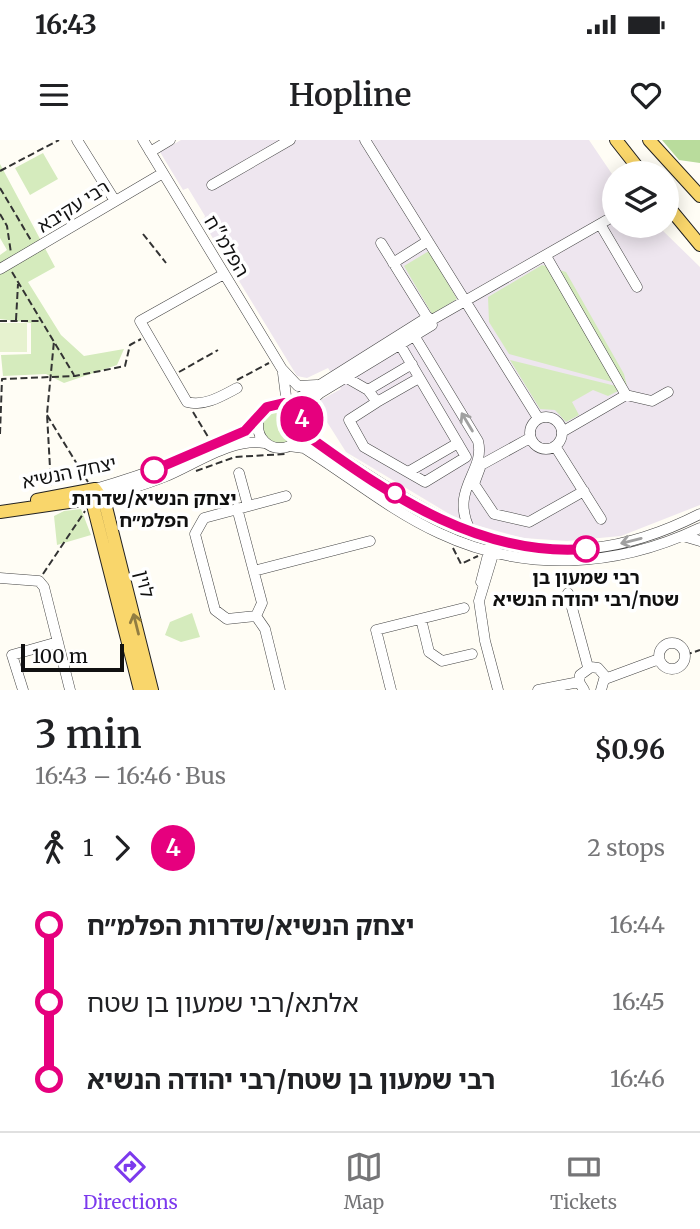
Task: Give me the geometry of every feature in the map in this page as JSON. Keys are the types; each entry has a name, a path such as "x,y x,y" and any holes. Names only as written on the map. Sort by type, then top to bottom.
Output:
{"main road":[{"path":"616,140 633,161"},
{"path":"649,140 700,196"},
{"path":"679,220 700,245"},
{"name":"יצחק הנשיא","path":"0,505 53,497 96,502"},
{"path":"0,512 96,502 140,690"},
{"name":"לוין","path":"96,502 152,690"}],"street":[{"path":"77,140 114,201"},
{"name":"הפלמ\"ח","path":"143,140 282,369"},
{"path":"150,152 170,140"},
{"path":"212,185 290,140"},
{"path":"365,140 538,418"},
{"name":"רבי עקיבא","path":"7,265 163,173"},
{"path":"183,206 194,199"},
{"path":"300,416 310,400 430,321 600,225 636,288"},
{"path":"393,263 428,241"},
{"path":"381,243 430,321"},
{"path":"546,256 626,395"},
{"path":"224,274 140,321 187,402 195,404 215,399 236,385"},
{"path":"265,443 259,432 259,420 265,409 284,404 398,342 415,337 430,321"},
{"path":"415,337 478,441 479,455 463,501 465,519 471,532"},
{"path":"398,342 466,457 425,482 364,447 349,419 419,378"},
{"path":"368,390 412,364"},
{"path":"282,369 298,386 317,385"},
{"path":"282,369 284,404 300,416 309,436 400,496 453,526 494,540 563,551 608,547 699,521"},
{"path":"347,378 368,390 377,402"},
{"path":"555,446 562,432 626,395 652,401 668,392"},
{"path":"555,446 540,448 530,438 531,426 538,418 554,418 562,432"},
{"name":"יצחק הנשיא","path":"96,502 150,472 245,431 259,420"},
{"path":"289,446 299,439 303,427"},
{"path":"530,438 481,465 474,484 494,514 529,522 584,491"},
{"path":"96,502 254,441 276,448 304,448 410,517 466,545 474,551 486,569"},
{"path":"408,472 458,443"},
{"path":"555,446 601,519"},
{"path":"239,473 248,506"},
{"path":"96,502 119,492"},
{"path":"256,616 227,619 215,610 195,534 204,518 286,496"},
{"path":"237,508 262,603 256,616"},
{"path":"486,569 503,560 517,558 567,561 614,557 682,536 699,521"},
{"path":"682,536 700,541"},
{"path":"494,540 482,590 480,614 498,690"},
{"path":"254,571 370,541"},
{"path":"466,545 517,558"},
{"path":"0,578 39,581 44,587 70,690"},
{"path":"568,593 588,667"},
{"path":"391,690 376,630 464,608"},
{"path":"256,616 265,629 280,690"},
{"path":"421,618 429,652 442,661 472,654"},
{"path":"23,690 12,655 58,642"},
{"path":"669,643 681,646 685,654 681,665 673,669 664,666 659,659 660,651 669,643"},
{"path":"601,690 605,679 659,659"},
{"path":"538,690 582,686 582,672 588,667 598,668 605,679"}],"path":[{"path":"0,171 57,140"},
{"path":"0,188 37,249"},
{"path":"0,214 7,226 7,265 75,376"},
{"path":"143,234 166,263"},
{"path":"16,320 18,283"},
{"path":"0,321 41,321"},
{"path":"0,434 2,379 75,376 125,366 130,345 148,335"},
{"path":"53,497 48,467 47,414 54,341"},
{"path":"187,367 218,350"},
{"path":"236,385 276,359"},
{"path":"187,402 212,445"},
{"path":"39,581 96,502 47,414"},
{"path":"233,447 239,473"},
{"path":"567,561 568,593"},
{"path":"685,654 700,650"}],"shaded area":[{"path":"181,140 589,140 603,161 602,238 670,238 700,267 700,505 621,536 567,541 523,538 461,521 346,452 315,403 341,389 328,368 307,378 297,376 203,222 205,216 188,188 183,190 160,152"}],"green space":[{"path":"662,140 700,140 700,163 679,160"},
{"path":"43,153 58,179 30,195 15,168"},
{"path":"0,164 55,267 28,282 61,335 84,356 124,349 117,365 64,383 46,374 3,376 1,355 31,354 31,323 0,319 0,255 7,250 0,238"},
{"path":"429,251 457,299 432,314 404,266"},
{"path":"542,265 566,272 624,374 627,386 509,354 489,322 488,297"},
{"path":"0,323 27,323 27,352 0,352"},
{"path":"510,360 624,388 608,396 593,390 572,402 579,415 566,422 555,410 540,409"},
{"path":"280,408 293,413 298,426 293,439 280,444 267,439 262,426 267,413"},
{"path":"81,509 91,535 57,545 54,516 64,511"},
{"path":"192,613 200,637 181,642 165,635 170,622"}],"bus line":[{"name":"4","path":"154,470 245,431 259,420 267,407 284,403 297,410 309,436 400,496 453,526 494,540 527,547 563,551 586,549"}],"place":[{"name":"יצחק הנשיא/שדרות הפלמ״ח","path":"154,470"},
{"name":"רבי שמעון בן שטח/רבי יהודה הנשיא","path":"586,549"}]}
